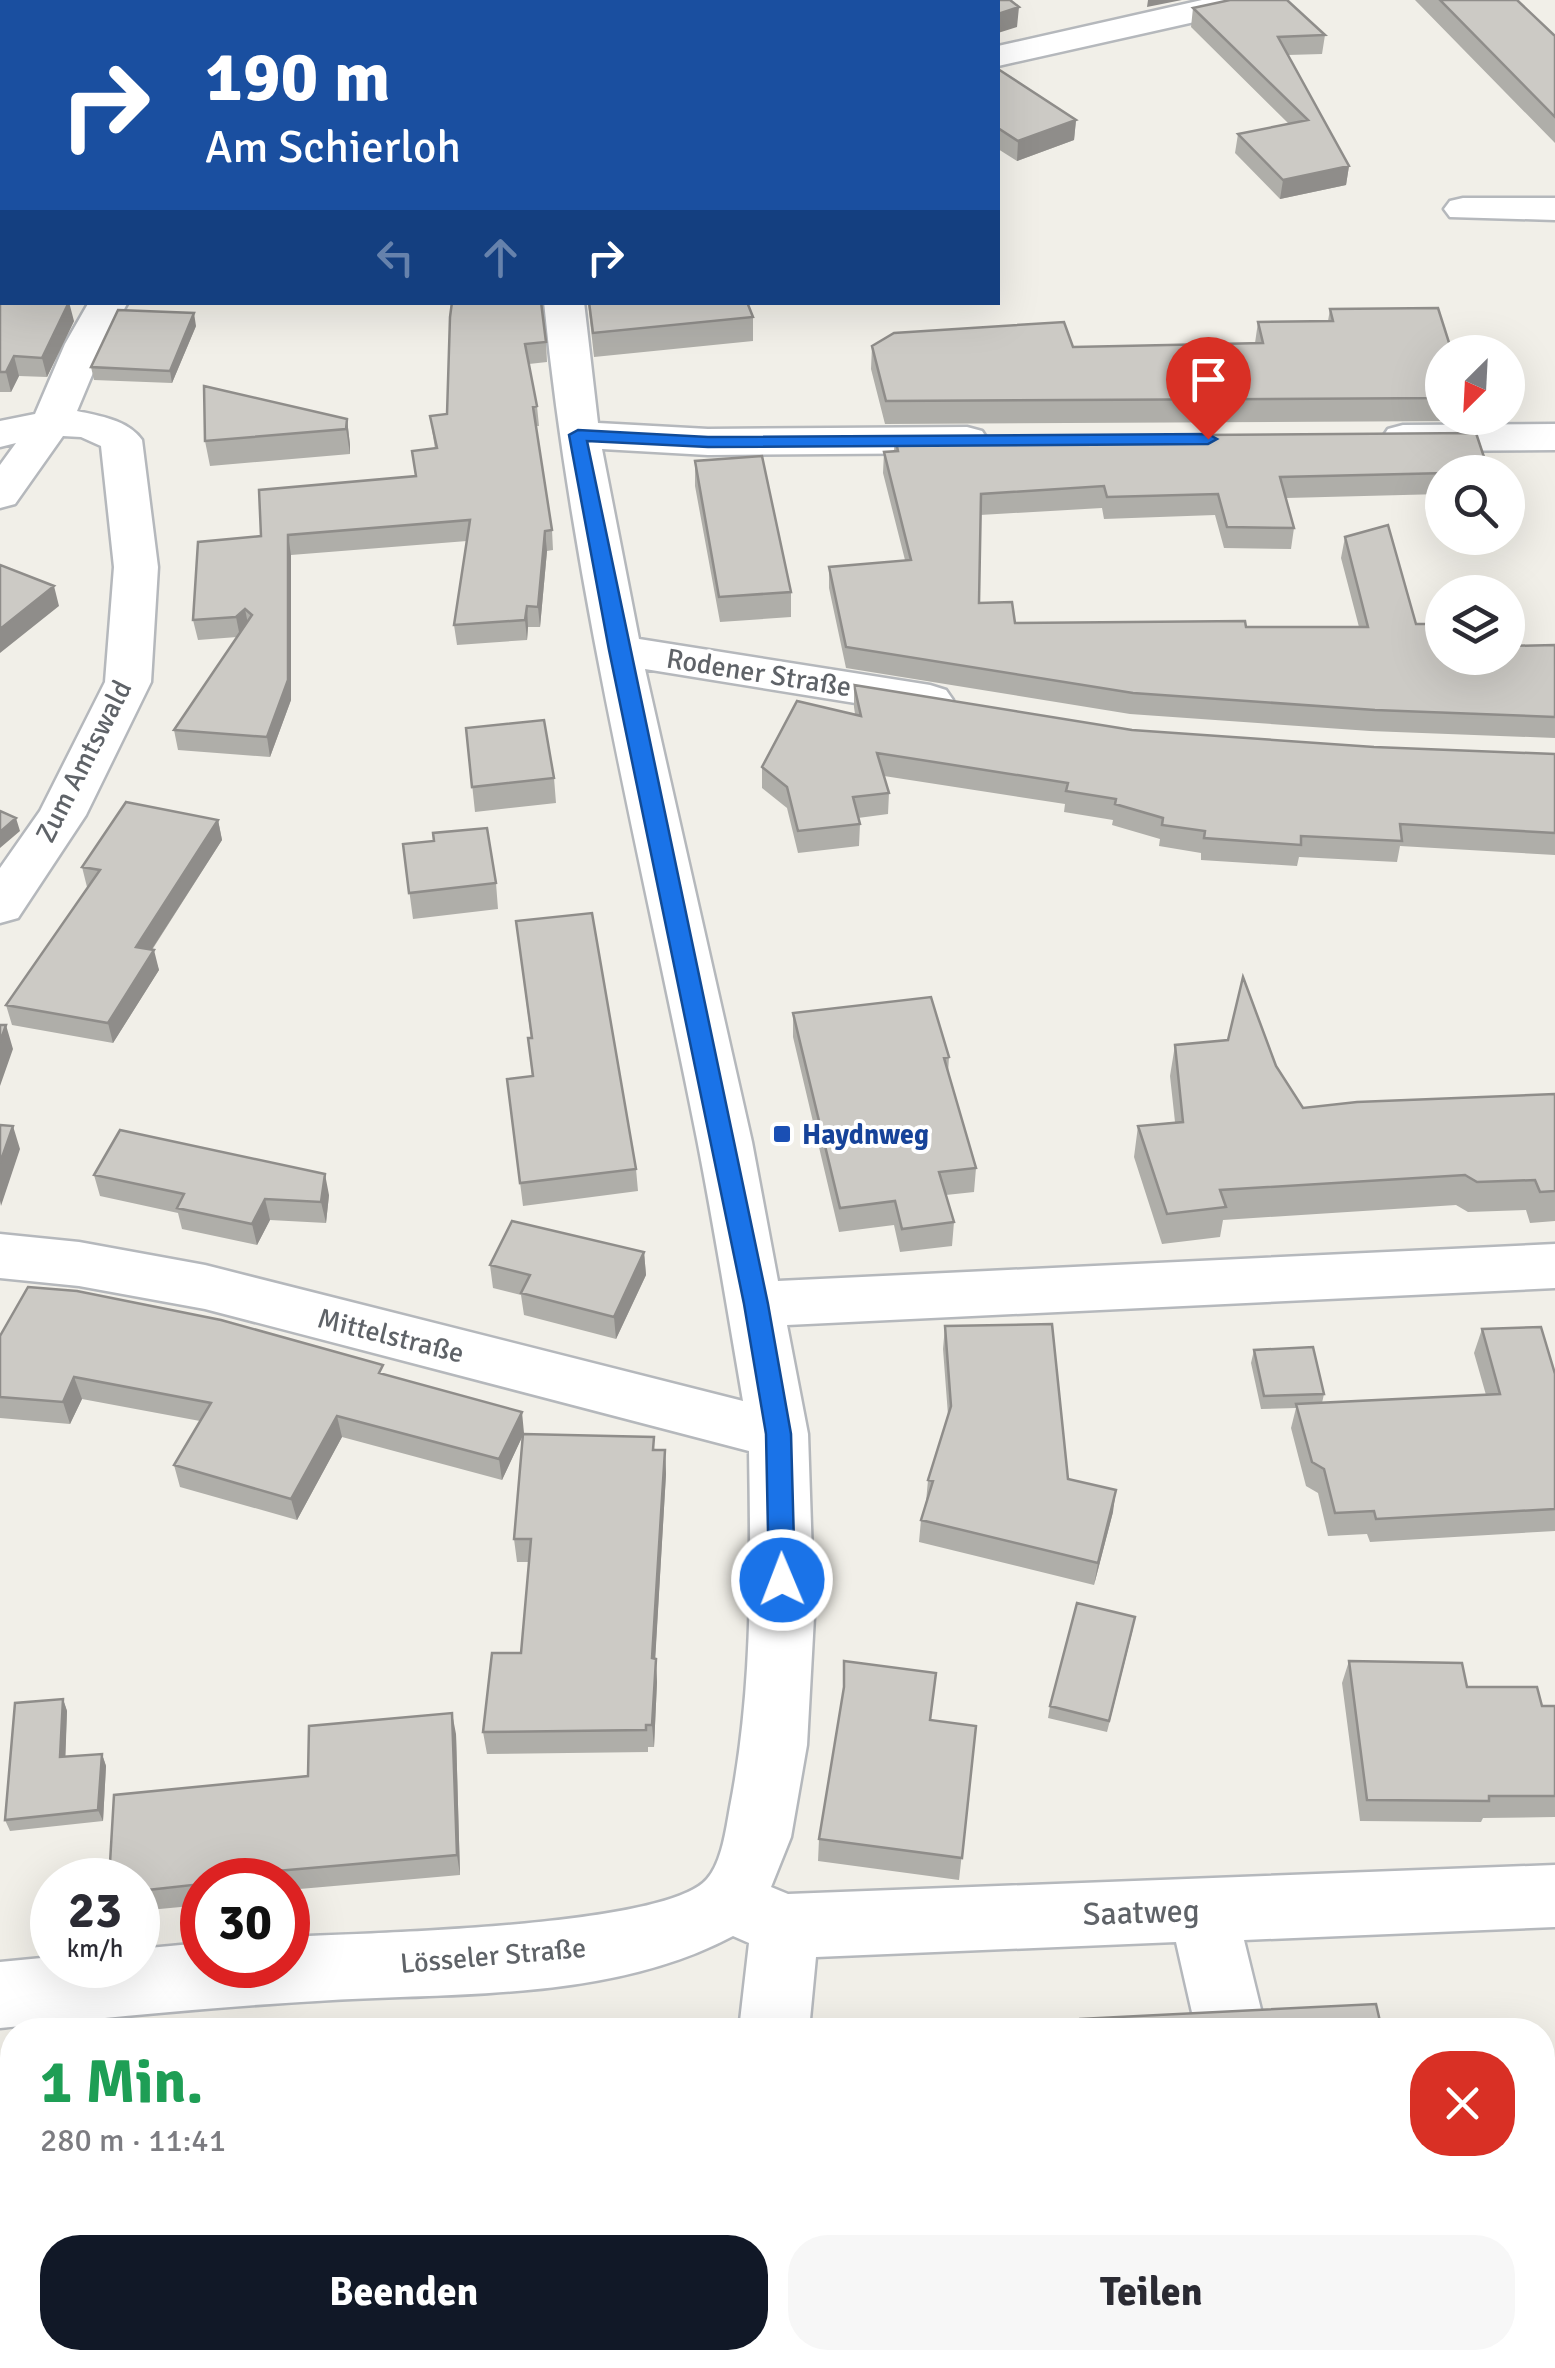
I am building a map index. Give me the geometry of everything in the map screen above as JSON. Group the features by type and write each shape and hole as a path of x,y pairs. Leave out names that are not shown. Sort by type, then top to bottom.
{"street":[{"path":"1000,56 1248,0"},
{"path":"1464,209 1555,209"},
{"path":"0,495 52,422 107,305"},
{"path":"564,305 578,435 618,650 756,1304 778,1434 783,1616 775,1745 758,1837 758,1914 772,2018"},
{"path":"0,434 52,422"},
{"name":"Zum Amtswald","path":"0,906 62,815 128,682 136,568 122,440 100,426 52,422"},
{"path":"578,435 708,442 1004,440"},
{"path":"1358,438 1555,437"},
{"name":"Rodener Straße","path":"618,650 974,708"},
{"name":"Mittelstraße","path":"0,1256 78,1264 206,1287 778,1434"},
{"path":"756,1304 1555,1266"},
{"name":"Saatweg","path":"758,1914 1203,1910 1555,1896"},
{"path":"1203,1910 1228,2018"},
{"name":"Lösseler Straße","path":"0,1996 219,1974 574,1953 685,1926 758,1914"}],"building":[{"path":"1000,0 1010,0 1019,7 1000,13"},
{"path":"1230,0 1287,0 1325,35 1278,37 1349,166 1283,180 1238,134 1308,120 1193,8"},
{"path":"1440,0 1517,0 1555,36 1555,117"},
{"path":"1000,70 1076,120 1018,141 1000,129"},
{"path":"0,305 68,305 42,358 14,356 6,372 0,372"},
{"path":"452,305 541,305 546,342 525,344 552,530 545,531 538,607 527,606 525,620 454,625 470,520 288,535 288,680 267,737 174,730 252,615 245,609 236,617 193,620 198,542 261,536 259,490 416,476 412,451 437,448 430,416 447,414"},
{"path":"589,305 748,305 753,317 593,333"},
{"path":"1438,308 1447,335 1425,335 1425,398 886,401 872,346 894,333 1064,322 1073,347 1263,343 1258,322 1333,321 1330,309"},
{"path":"118,310 194,313 170,371 91,367"},
{"path":"204,386 347,419 346,429 205,441"},
{"path":"1477,435 1483,455 1425,455 1425,474 1280,477 1294,528 1227,527 1218,494 1107,497 1104,486 981,494 979,603 1012,602 1015,623 1245,621 1246,627 1368,627 1345,537 1388,525 1416,624 1425,624 1425,675 1525,675 1525,646 1555,645 1555,717 1375,710 1133,693 846,647 829,567 911,560 884,452 898,451 895,437"},
{"path":"762,456 791,592 719,597 695,461"},
{"path":"0,565 54,586 0,629"},
{"path":"854,685 1132,730 1374,747 1555,754 1555,833 1400,824 1402,841 1301,836 1301,845 1204,838 1205,831 1162,825 1163,818 1115,804 1116,799 1066,791 1068,783 877,753 889,793 853,797 860,824 798,831 787,787 762,767 797,701 861,716"},
{"path":"544,720 554,778 472,787 466,728"},
{"path":"126,802 218,820 136,947 154,950 108,1023 6,1005 100,870 82,867"},
{"path":"0,811 16,818 0,832"},
{"path":"487,828 496,883 409,893 403,844 434,841 433,833"},
{"path":"592,913 636,1169 520,1183 507,1079 533,1076 528,1038 532,1038 516,921"},
{"path":"1243,977 1276,1066 1303,1108 1555,1094 1555,1191 1540,1192 1535,1180 1477,1182 1465,1175 1220,1190 1226,1207 1167,1214 1138,1126 1183,1122 1175,1045 1228,1040"},
{"path":"931,997 976,1168 939,1172 954,1222 902,1229 895,1201 840,1208 793,1013"},
{"path":"0,1125 13,1126 0,1163"},
{"path":"120,1130 325,1174 321,1202 265,1199 252,1224 177,1208 184,1194 94,1175"},
{"path":"512,1221 644,1252 614,1317 521,1293 530,1275 490,1265"},
{"path":"28,1287 77,1291 221,1320 383,1365 379,1373 522,1412 499,1459 337,1416 291,1499 174,1465 211,1403 74,1377 63,1402 0,1397 0,1336"},
{"path":"1052,1324 1068,1479 1116,1490 1098,1563 921,1520 933,1481 928,1480 951,1406 945,1326"},
{"path":"1541,1327 1555,1374 1555,1509 1376,1519 1374,1511 1335,1513 1324,1469 1312,1462 1296,1404 1500,1394 1482,1329"},
{"path":"1313,1347 1324,1394 1264,1396 1254,1350"},
{"path":"523,1434 654,1437 653,1450 665,1450 652,1658 656,1659 652,1725 646,1725 646,1730 483,1732 492,1653 521,1653 531,1539 514,1539"},
{"path":"1077,1603 1135,1617 1109,1721 1050,1706"},
{"path":"844,1661 936,1673 930,1720 976,1726 962,1858 819,1839 844,1687"},
{"path":"1349,1661 1462,1663 1467,1687 1537,1687 1542,1706 1555,1706 1555,1796 1489,1796 1489,1801 1367,1800"},
{"path":"63,1699 60,1757 102,1754 98,1810 5,1820 15,1703"},
{"path":"452,1713 457,1855 310,1868 310,1858 180,1858 180,1886 160,1889 160,1858 110,1858 114,1795 308,1776 309,1726"},
{"path":"1376,2004 1379,2018 1099,2018"}],"place":[{"name":"Haydnweg","path":"782,1134"}],"route":[{"path":"782,1580 778,1434 756,1304 725,1142 618,650 578,435 708,442 1208,439"}]}
